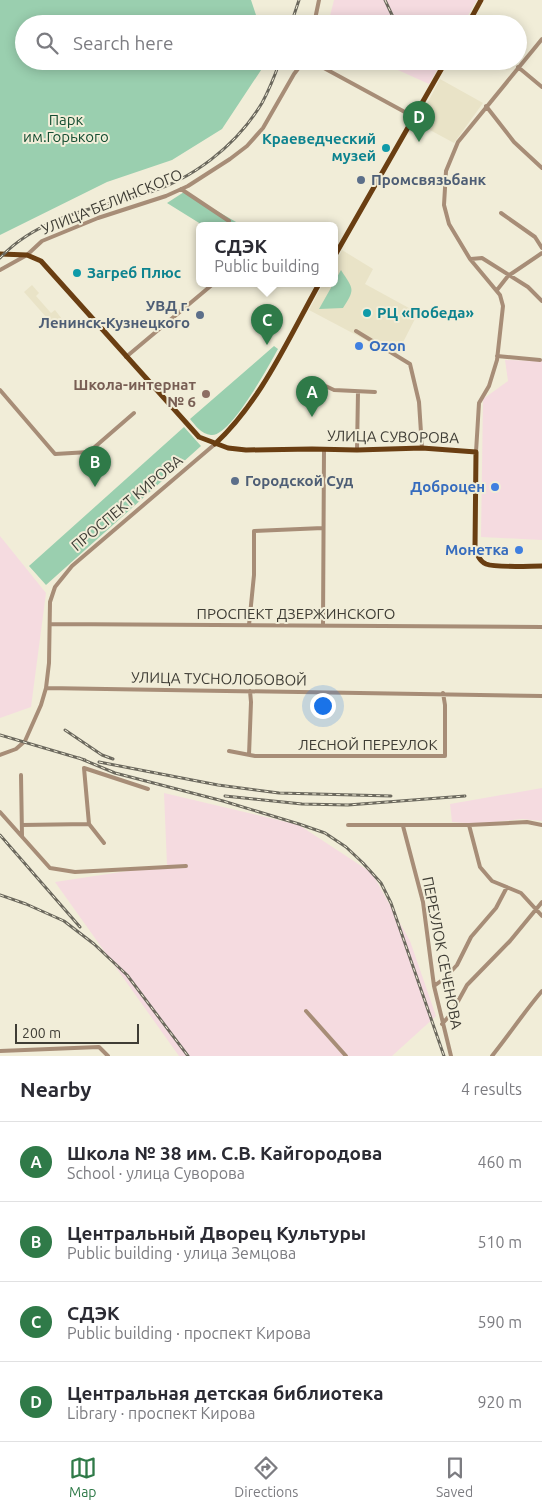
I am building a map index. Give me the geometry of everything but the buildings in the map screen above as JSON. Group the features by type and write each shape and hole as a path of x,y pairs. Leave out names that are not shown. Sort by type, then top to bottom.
{"main road":[{"path":"473,15 481,0"},
{"path":"338,250 441,70"},
{"path":"0,254 27,255 41,261 126,357"},
{"name":"ПРОСПЕКТ КИРОВА","path":"215,444 233,427 251,404 318,287"},
{"name":"УЛИЦА СУВОРОВА","path":"126,357 199,437 228,448 246,450 422,448 476,452 475,548 478,558 486,564 542,566"}],"street":[{"path":"316,15 319,0"},
{"path":"527,56 542,39"},
{"name":"УЛИЦА БЕЛИНСКОГО","path":"0,270 27,255 42,241 98,218 166,196 230,159 247,146 263,128 297,70"},
{"path":"328,70 414,117"},
{"path":"476,452 479,403 493,375 497,356 502,306 497,290 470,259 449,224 444,205 444,187 446,171 458,142 516,70"},
{"path":"522,70 542,87"},
{"path":"486,106 514,142 542,168"},
{"path":"181,189 229,220"},
{"path":"501,213 535,237 542,248"},
{"path":"497,290 508,276 542,253"},
{"path":"470,259 482,258 528,287 542,301"},
{"path":"126,357 209,287"},
{"path":"356,331 410,364 419,402 422,448"},
{"path":"497,356 540,360"},
{"path":"317,382 334,390 375,392"},
{"path":"0,390 55,454 89,452 134,413"},
{"path":"357,450 358,392"},
{"name":"ПРОСПЕКТ КИРОВА","path":"0,755 16,749 25,741 41,705 46,688 49,663 50,602 55,587 72,566 215,444"},
{"path":"323,626 324,449"},
{"path":"249,625 254,575 254,531 323,528"},
{"name":"ПРОСПЕКТ ДЗЕРЖИНСКОГО","path":"50,624 542,627"},
{"name":"УЛИЦА ТУСНОЛОБОВОЙ","path":"46,688 542,696"},
{"path":"249,755 250,691"},
{"name":"ЛЕСНОЙ ПЕРЕУЛОК","path":"229,751 255,756 445,756 445,705 443,694"},
{"path":"104,843 89,824 84,768 148,789"},
{"path":"21,775 22,836"},
{"path":"0,812 50,868 75,872 186,866"},
{"path":"348,825 469,825 527,822 542,825"},
{"path":"22,825 89,824"},
{"path":"469,825 480,866 492,881 521,893 542,916"},
{"name":"ПЕРЕУЛОК СЕЧЕНОВА","path":"403,826 423,902 434,986 451,1056"},
{"path":"434,986 445,978 457,965 471,937 496,908 507,887"},
{"path":"442,1024 452,1014 467,985 510,942 542,902"},
{"path":"492,1056 542,991"},
{"path":"306,1011 346,1056"},
{"path":"0,1051 99,1048 106,1054"},
{"path":"40,1049 41,1056"}],"shaded area":[{"path":"334,0 477,0 468,15 330,15"},
{"path":"398,70 437,70 429,84"},
{"path":"440,79 483,103 454,143 417,123"},
{"path":"342,250 373,269 365,284 418,313 396,356 309,310 321,287 338,287 338,258"},
{"path":"32,285 39,293 36,296 51,313 55,310 62,319 54,326 24,292"},
{"path":"505,360 542,361 542,540 481,537 483,399 508,381"},
{"path":"0,536 46,593 31,707 0,718"},
{"path":"542,788 542,821 522,819 478,824 452,822 450,804"},
{"path":"164,793 299,825 372,873 410,941 436,1016 392,1056 179,1056 55,882 167,865"}],"green space":[{"name":"Парк им.Горького","path":"0,0 251,0 256,15 15,15 15,70 261,70 222,129 172,160 107,182 0,235"},
{"path":"184,192 236,222 198,222 167,203"},
{"path":"341,270 350,285 350,296 343,308 319,309 331,287 338,287 338,275"},
{"path":"274,346 278,349 266,370 248,399 228,425 219,433 211,435 199,429 190,419"},
{"path":"184,427 201,446 46,585 29,566"}],"railway":[{"path":"294,15 299,0"},
{"path":"385,0 392,15"},
{"path":"0,258 15,244 49,224 67,216 162,188 196,170 226,147 251,119 265,98 277,70"},
{"path":"65,730 102,755 113,759"},
{"path":"0,735 85,760"},
{"path":"79,758 115,773 223,801 299,824 325,833 346,847 381,883 391,903 444,1056"},
{"path":"99,762 218,785 279,793 391,796"},
{"path":"225,796 302,804 348,805 465,796"},
{"path":"0,835 80,927"},
{"path":"0,895 64,921 94,944 127,975 188,1056"}],"place":[{"name":"Центральная детская библиотека","path":"419,142"},
{"name":"Краеведческий музей","path":"386,148"},
{"name":"Промсвязьбанк","path":"361,180"},
{"name":"Загреб Плюс","path":"77,273"},
{"name":"РЦ «Победа»","path":"367,313"},
{"name":"УВД г. Ленинск-Кузнецкого","path":"200,315"},
{"name":"СДЭК","path":"267,345"},
{"name":"Ozon","path":"359,346"},
{"name":"Школа-интернат № 6","path":"206,394"},
{"name":"Школа № 38 им. С.В. Кайгородова","path":"312,417"},
{"name":"Городской Суд","path":"235,481"},
{"name":"Центральный Дворец Культуры","path":"95,487"},
{"name":"Доброцен","path":"495,487"},
{"name":"Монетка","path":"519,550"}]}
